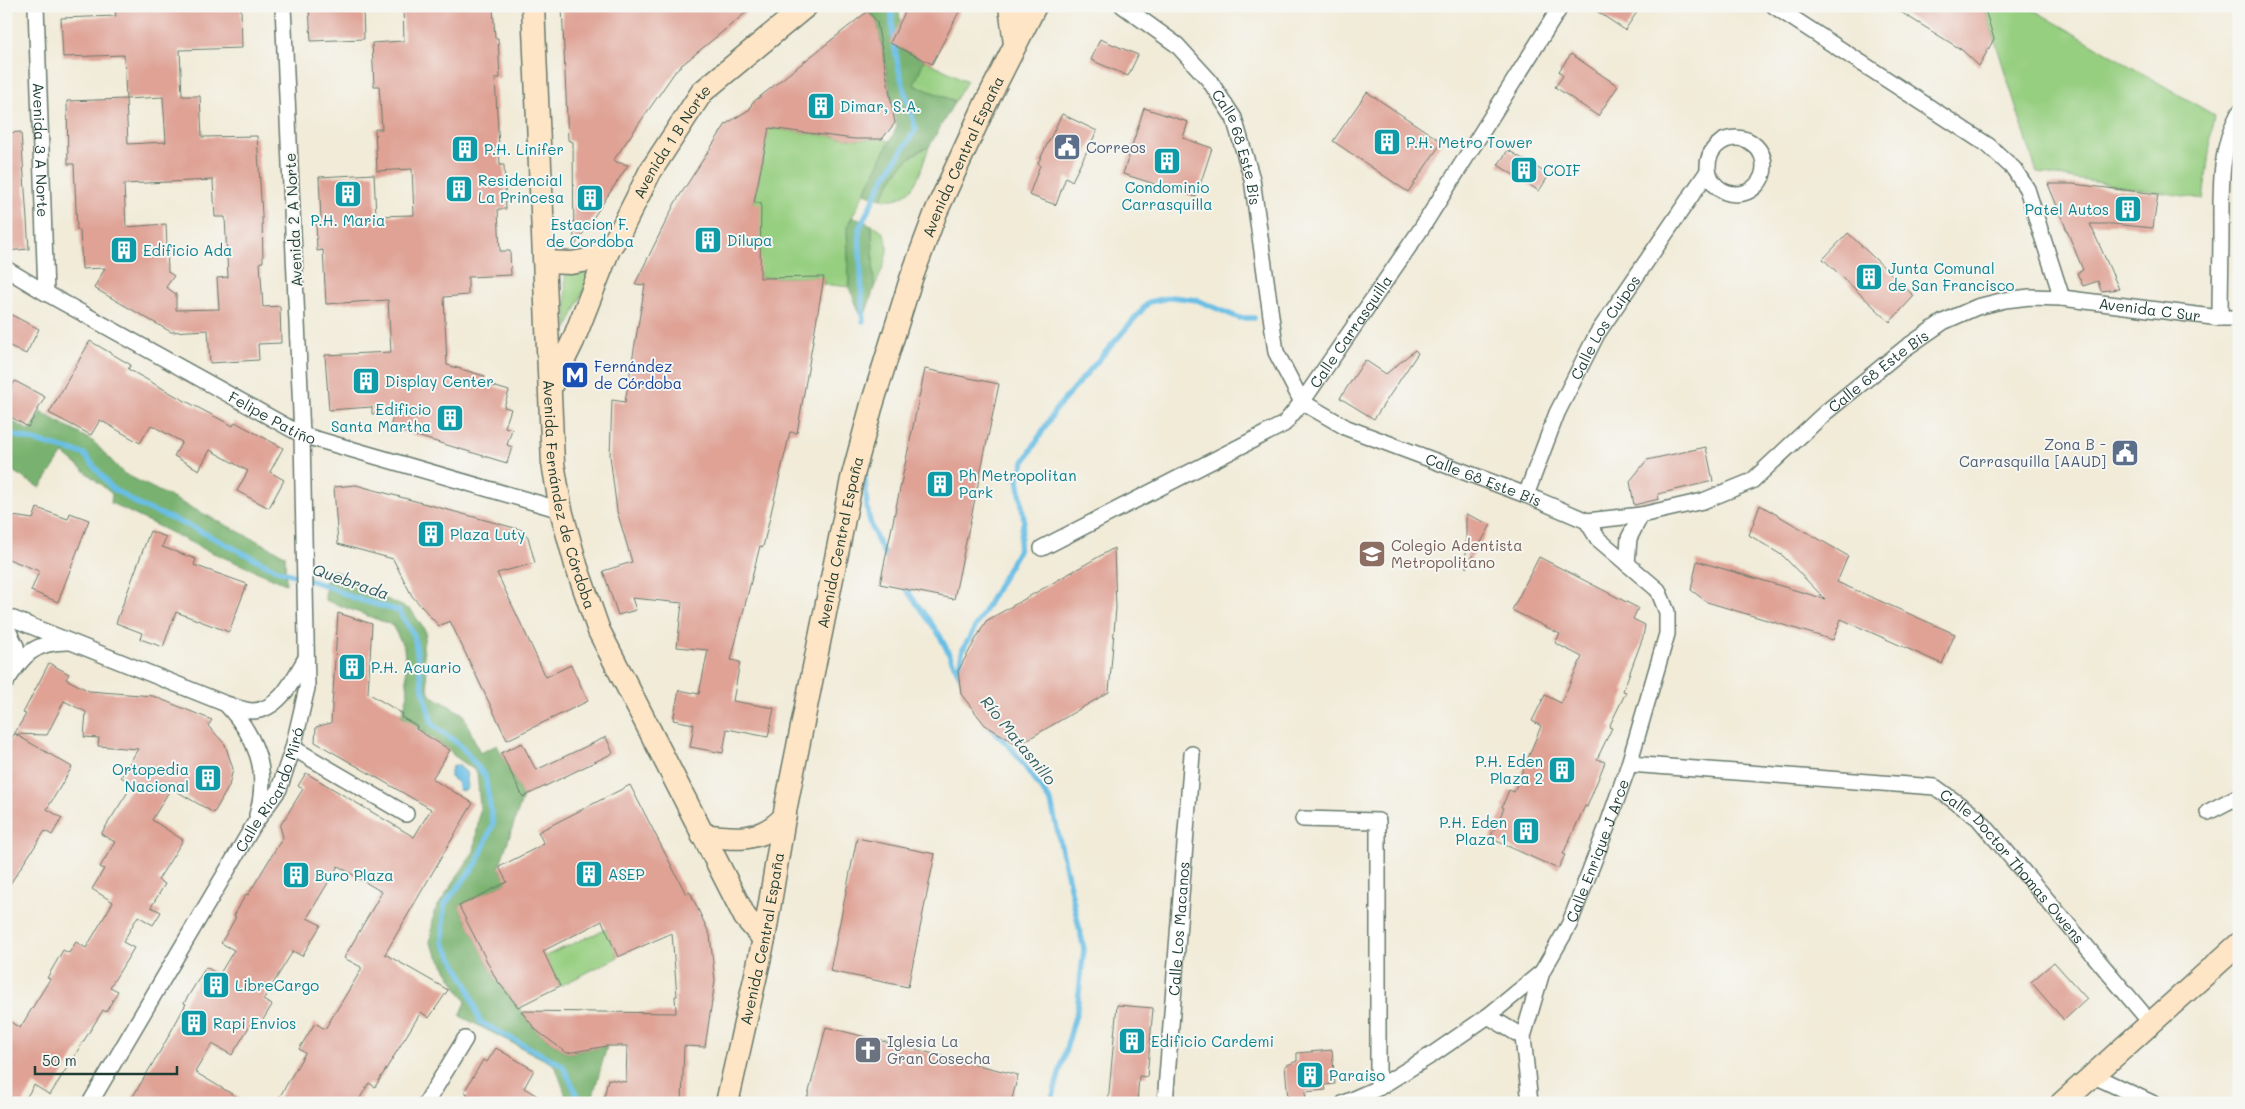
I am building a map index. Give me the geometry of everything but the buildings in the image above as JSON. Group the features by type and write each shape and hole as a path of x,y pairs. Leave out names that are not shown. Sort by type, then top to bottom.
{"main road":[{"name":"Avenida Fernández de Córdoba","path":"534,6 553,463 561,510 576,565 599,631 745,917 764,939"},
{"name":"Avenida 1 B Norte","path":"550,389 573,341 609,249 620,232 650,172 702,92 806,6"},
{"path":"1010,6 1015,44"},
{"name":"Avenida Central España","path":"727,1103 764,939 785,816 852,479 873,400 911,279 936,212 1015,44 1035,6"},
{"path":"545,262 571,263 589,260 609,249"},
{"path":"702,835 742,838 760,835 775,828 785,816"},
{"path":"2062,1103 2239,944"}],"street":[{"name":"Avenida 3 A Norte","path":"36,6 46,294"},
{"name":"Avenida 2 A Norte","path":"283,6 302,434"},
{"name":"Calle 68 Este Bis","path":"1122,6 1177,46 1209,80 1234,118 1252,179 1276,352 1302,402 1348,428 1587,520 1640,515 1704,501 1752,481 1826,412 1904,349 1943,322 1977,307 2005,300 2030,297 2062,298"},
{"name":"Calle Carrasquilla","path":"1042,548 1284,424 1302,402 1421,229 1561,6"},
{"path":"1775,7 1989,146 2014,170 2027,189 2062,298"},
{"path":"2220,318 2221,189 2224,154 2232,126 2239,113"},
{"name":"Calle Los Cuipos","path":"1526,495 1557,413 1597,334 1708,171"},
{"name":"Felipe Patiño","path":"6,269 46,294 302,434 561,510"},
{"name":"Avenida C Sur","path":"2062,298 2220,318 2239,318"},
{"name":"Calle Ricardo Miró","path":"90,1103 255,823 279,789 293,748 307,688 302,434"},
{"path":"1627,564 1629,538 1640,515"},
{"name":"Calle Enrique J Arce","path":"1344,1103 1378,1088 1433,1054 1488,1016 1542,972 1569,924 1629,764 1667,634 1667,612 1658,590 1598,539 1587,520"},
{"path":"6,616 226,704 252,711 264,709 277,700 287,689 306,658"},
{"path":"6,626 16,646 19,661"},
{"path":"6,682 19,661 30,651 43,645 57,642 72,642"},
{"path":"226,704 253,740 260,761 262,783 260,805 255,823"},
{"path":"293,748 406,814"},
{"name":"Calle Los Macanos","path":"1165,1103 1192,754"},
{"name":"Calle Doctor Thomas Owens","path":"1629,764 1935,787 1978,818 2150,1022"},
{"path":"2208,812 2239,796"},
{"path":"1303,820 1378,821 1378,1088"},
{"path":"1530,1103 1523,1037 1542,972"},
{"path":"1488,1016 1523,1037"},
{"path":"426,1103 465,1039"},
{"path":"2092,1075 2152,1103"}],"green space":[{"path":"870,6 899,6 902,49 924,60 914,85 955,101 929,147 906,161 881,199 864,193 897,127 877,22 868,11 872,8"},
{"path":"1984,6 2027,6 2214,115 2203,199 2037,173"},
{"path":"924,60 967,81 955,101 913,85"},
{"path":"769,128 854,139 882,139 890,141 847,227 849,287 823,284 824,277 760,278 754,203"},
{"path":"929,147 919,176 909,191 893,199 881,199 906,161"},
{"path":"852,217 872,225 874,288 863,321 849,287 847,227"},
{"path":"872,225 885,236 887,244 884,263 874,288"},
{"path":"593,268 567,329 565,276 567,274 578,274"},
{"path":"41,412 94,442 123,473 285,555 286,584 204,549 111,503 112,494 63,453 40,488 6,467 6,418 30,431"},
{"path":"334,570 373,593 411,610 426,632 423,646 429,694 463,714 480,753 497,745 523,797 499,867 507,882 459,906 496,979 536,1030 567,1053 607,1046 591,1103 565,1103 565,1093 555,1065 460,1016 466,1002 430,943 434,912 474,851 480,808 477,772 453,755 450,750 401,717 408,694 404,648 392,625 325,600 326,573"},
{"path":"606,929 618,957 560,986 545,956"}],"water":[{"path":"458,765 466,772 468,787 465,791 459,790 457,782 450,775 452,767"}],"waterway":[{"name":"Río Matasnillo","path":"863,321 859,229 882,182 916,129 896,53 893,37 892,6"},
{"path":"958,671 963,649 1018,551 1024,520 1018,478 1024,462 1056,409 1149,302 1172,297 1197,300 1239,318 1254,318"},
{"name":"Quebrada","path":"6,433 84,454 112,488 141,506 194,528 275,569 330,587 354,598 399,611 414,635 423,689 432,724 461,746 485,776 493,824 477,863 444,905 443,942 467,984 480,1022 562,1065 576,1092 577,1103"},
{"name":"Río Matasnillo","path":"865,474 869,520 889,562"},
{"name":"Río Matasnillo","path":"901,582 939,634 961,678"},
{"name":"Río Matasnillo","path":"989,726 1012,749 1051,802 1084,949 1077,1010 1051,1103"}],"place":[{"name":"Dimar, S.A.","path":"821,106"},
{"name":"P.H. Metro Tower","path":"1387,142"},
{"name":"Correos","path":"1067,147"},
{"name":"P.H. Linifer","path":"465,149"},
{"name":"Condominio Carrasquilla","path":"1167,161"},
{"name":"COIF","path":"1524,170"},
{"name":"Residencial La Princesa","path":"459,189"},
{"name":"P.H. Maria","path":"348,194"},
{"name":"Estacion F. de Cordoba","path":"590,198"},
{"name":"Patel Autos","path":"2128,209"},
{"name":"Dilupa","path":"708,240"},
{"name":"Edificio Ada","path":"124,250"},
{"name":"Junta Comunal de San Francisco","path":"1869,277"},
{"name":"Fernández de Córdoba","path":"575,375"},
{"name":"Display Center","path":"366,381"},
{"name":"Edificio Santa Martha","path":"450,418"},
{"name":"Zona B - Carrasquilla [AAUD]","path":"2125,453"},
{"name":"Ph Metropolitan Park","path":"940,484"},
{"name":"Plaza Luty","path":"431,534"},
{"name":"Colegio Adentista Metropolitano","path":"1372,554"},
{"name":"P.H. Acuario","path":"352,667"},
{"name":"P.H. Eden Plaza 2","path":"1562,770"},
{"name":"Ortopedia Nacional","path":"208,778"},
{"name":"P.H. Eden Plaza 1","path":"1526,831"},
{"name":"ASEP","path":"589,874"},
{"name":"Buro Plaza","path":"296,875"},
{"name":"LibreCargo","path":"216,985"},
{"name":"Rapi Envios","path":"194,1023"},
{"name":"Edificio Cardemi","path":"1132,1041"},
{"name":"Iglesia La Gran Cosecha","path":"868,1050"},
{"name":"Paraiso","path":"1310,1075"}]}
